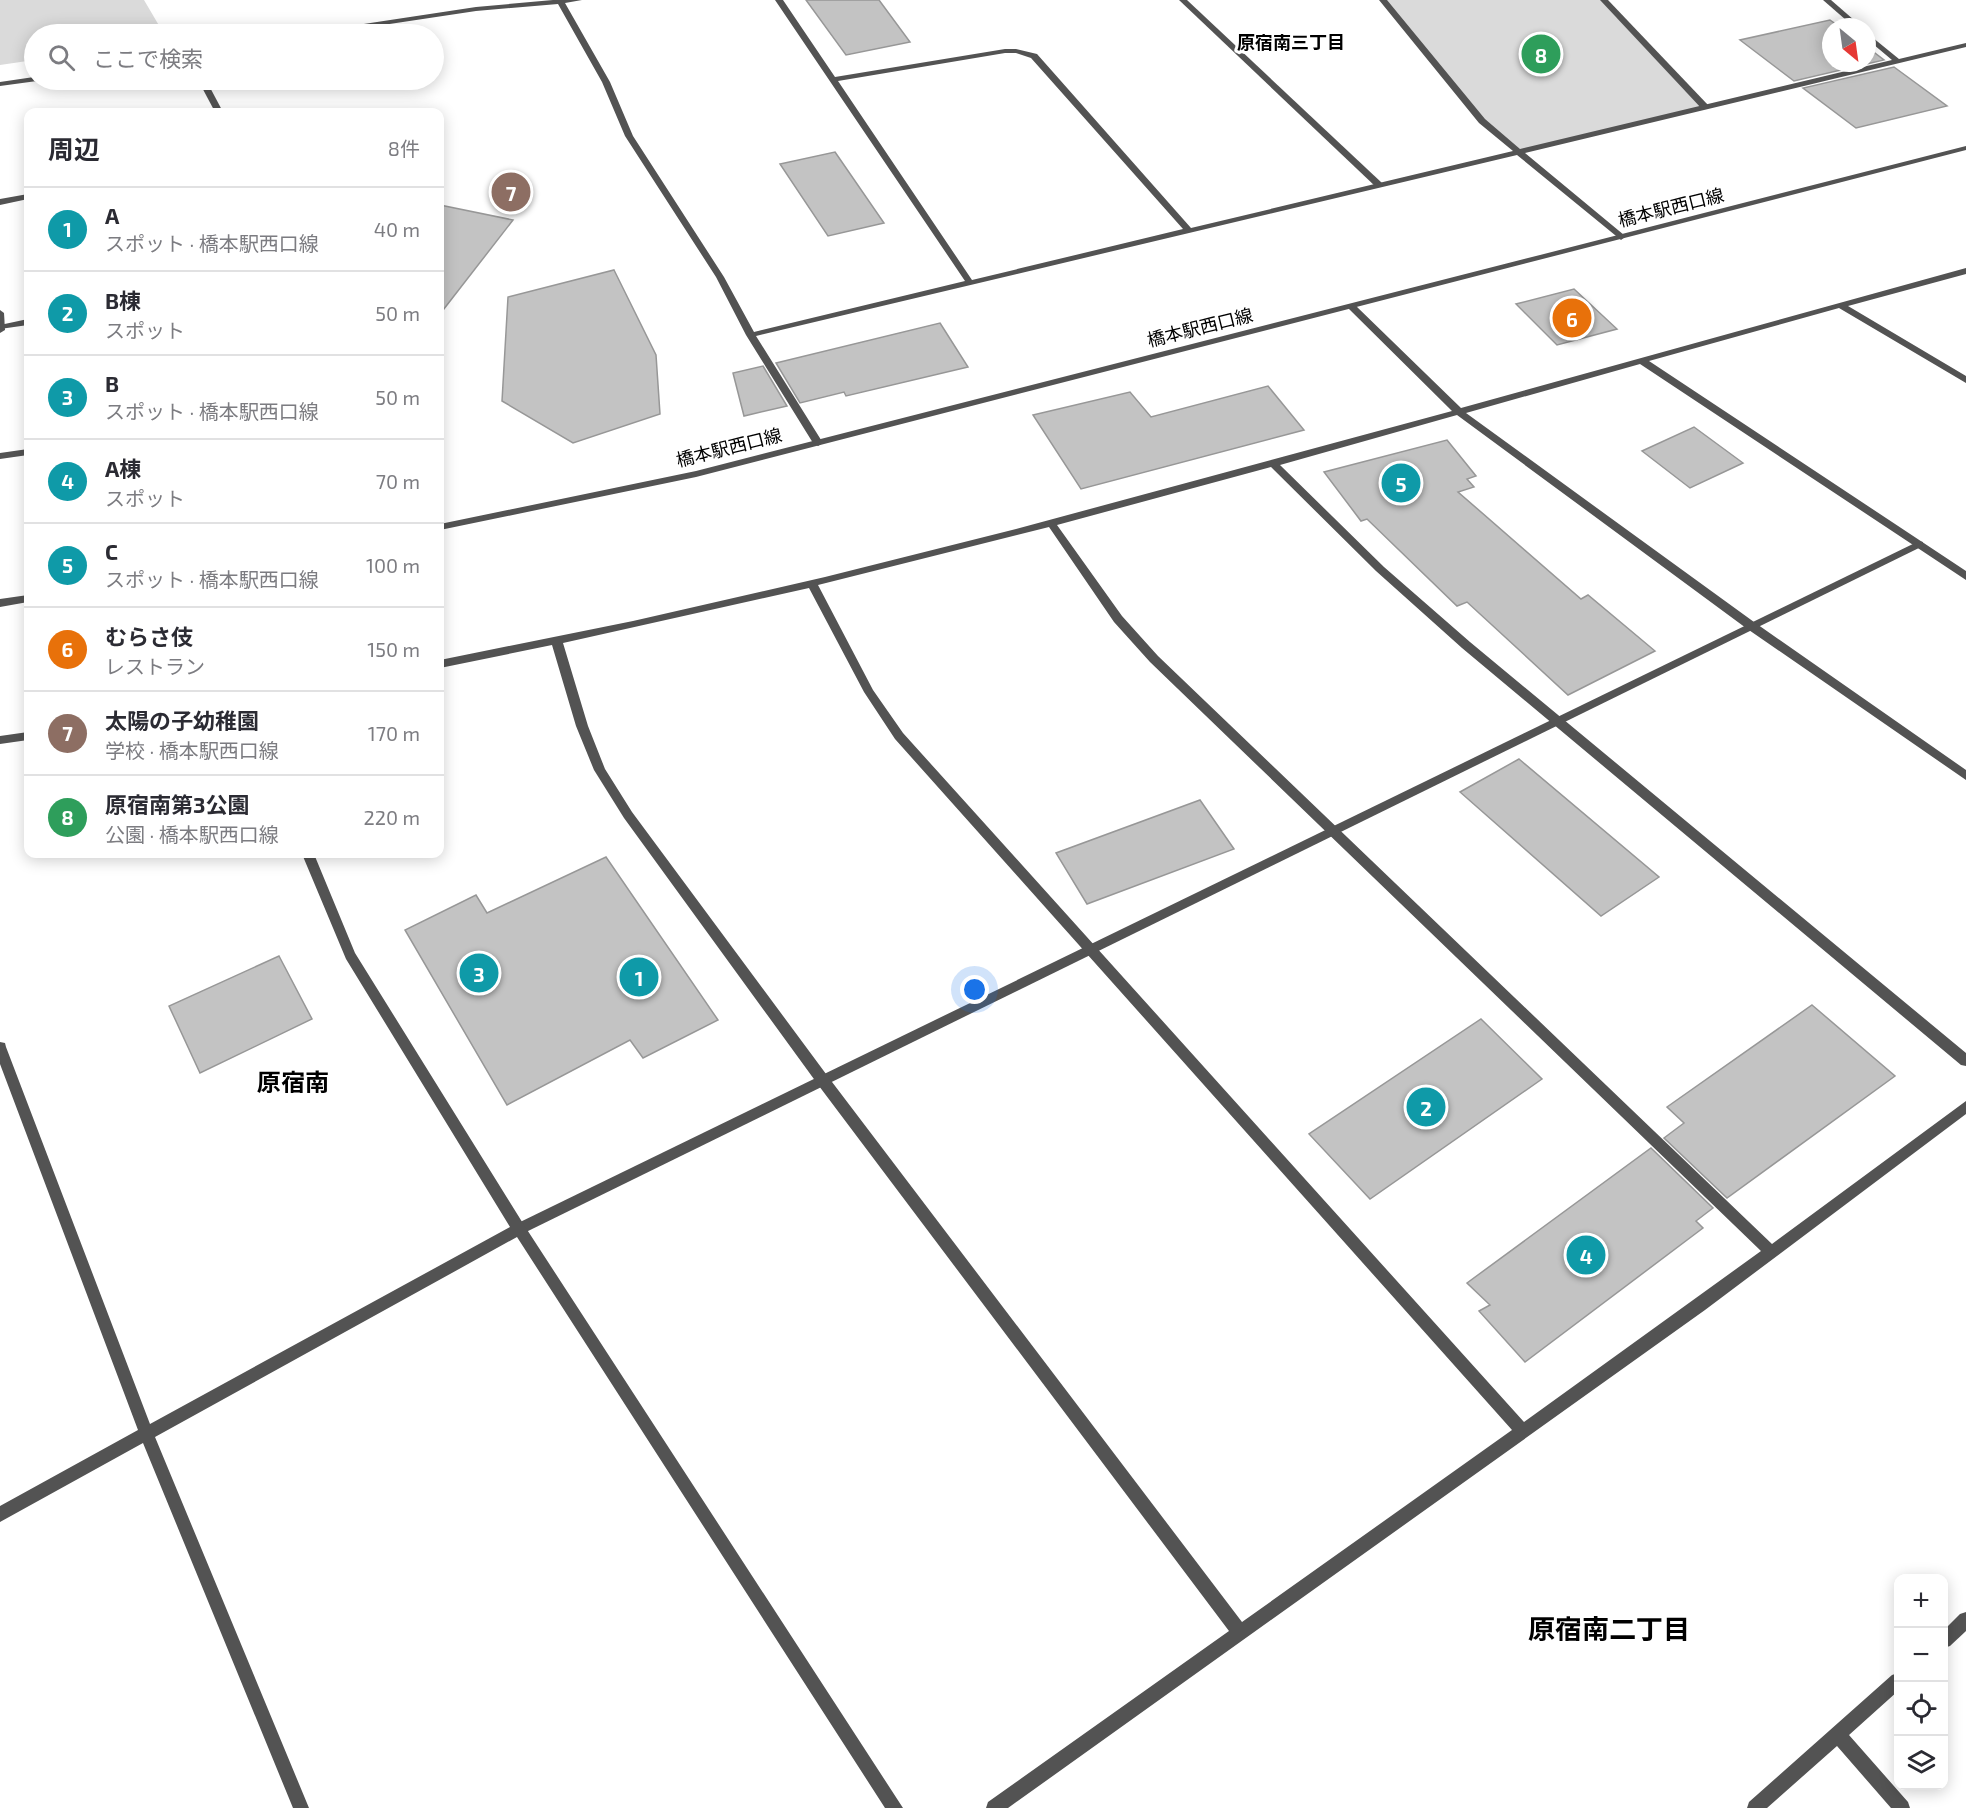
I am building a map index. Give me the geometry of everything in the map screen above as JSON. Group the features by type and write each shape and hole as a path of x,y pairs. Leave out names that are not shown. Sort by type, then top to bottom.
{"street":[{"path":"377,24 476,9 578,0"},
{"path":"779,0 970,283"},
{"path":"1183,0 1379,185"},
{"path":"1383,0 1482,121 1622,237"},
{"path":"1604,0 1705,107"},
{"path":"1827,0 1848,18"},
{"path":"561,2 606,82 629,136 720,277 750,335 818,443"},
{"path":"1876,43 1897,61"},
{"path":"750,335 1966,45"},
{"path":"832,80 1005,51 1027,53 1034,56 1190,231"},
{"path":"0,84 24,80"},
{"path":"207,90 217,108"},
{"name":"橋本駅西口線","path":"444,526 696,474 1966,148"},
{"path":"0,202 24,198"},
{"path":"444,663 557,642 813,585 1459,412 1966,271"},
{"path":"1840,305 1966,380"},
{"path":"1352,307 1459,412 1750,625 1966,776"},
{"path":"0,313 0,329 24,323"},
{"path":"1640,360 1966,576"},
{"path":"0,456 24,453"},
{"path":"1270,462 1380,569 1557,722 1966,1060"},
{"path":"1051,523 1118,619 1154,659 1771,1252"},
{"path":"0,1514 519,1229 824,1082 1750,625 1919,544"},
{"path":"813,585 852,663 899,736 1522,1431"},
{"path":"0,603 24,599"},
{"path":"557,642 582,726 600,770 628,815 824,1082 1239,1631"},
{"path":"0,740 24,737"},
{"path":"310,858 350,955 519,1229 895,1808"},
{"path":"0,1047 147,1435 302,1808"},
{"path":"994,1808 1771,1252 1966,1107"},
{"path":"1948,1636 1966,1620"},
{"path":"1755,1808 1898,1682"},
{"path":"1838,1735 1902,1808"}],"shaded area":[{"path":"0,0 144,0 158,24 24,24 24,61 0,65"},
{"path":"1383,0 1604,0 1705,107 1519,152 1482,121"}],"building":[{"path":"806,0 879,0 910,42 846,55"},
{"path":"1822,22 1822,72 1833,72 1794,81 1740,40"},
{"path":"1876,54 1884,60 1876,62"},
{"path":"1894,67 1947,106 1856,128 1803,88"},
{"path":"835,152 884,223 828,236 780,164"},
{"path":"444,206 513,220 444,309"},
{"path":"614,270 656,355 660,414 573,443 502,401 508,297"},
{"path":"1574,289 1617,329 1557,345 1516,304"},
{"path":"940,323 968,367 846,396 844,392 800,403 776,363"},
{"path":"763,366 787,406 744,416 733,373"},
{"path":"1268,386 1304,430 1081,489 1033,415 1130,392 1151,417"},
{"path":"1694,427 1743,463 1690,488 1642,451"},
{"path":"1447,440 1476,476 1467,479 1474,487 1458,492 1581,599 1588,595 1655,651 1568,695 1467,602 1457,606 1367,519 1361,521 1324,472"},
{"path":"1519,759 1659,877 1601,916 1460,792"},
{"path":"1200,800 1234,849 1087,904 1056,853"},
{"path":"606,857 718,1020 643,1058 630,1040 507,1105 405,930 476,895 487,913"},
{"path":"279,956 312,1019 200,1073 169,1006"},
{"path":"1812,1005 1895,1076 1727,1198 1664,1138 1684,1123 1667,1107"},
{"path":"1481,1019 1542,1079 1370,1199 1309,1134"},
{"path":"1651,1148 1713,1208 1696,1221 1703,1228 1525,1362 1479,1311 1490,1305 1467,1283"}],"place":[{"name":"原宿南第3公園","path":"1541,54"},
{"name":"太陽の子幼稚園","path":"511,192"},
{"name":"むらさ伎","path":"1572,318"},
{"name":"C","path":"1401,483"},
{"name":"B","path":"479,973"},
{"name":"A","path":"639,977"},
{"name":"B棟","path":"1426,1107"},
{"name":"A棟","path":"1586,1255"}],"district":[{"name":"原宿南三丁目","path":"1291,43"},
{"name":"原宿南","path":"293,1083"},
{"name":"原宿南二丁目","path":"1609,1630"}]}
